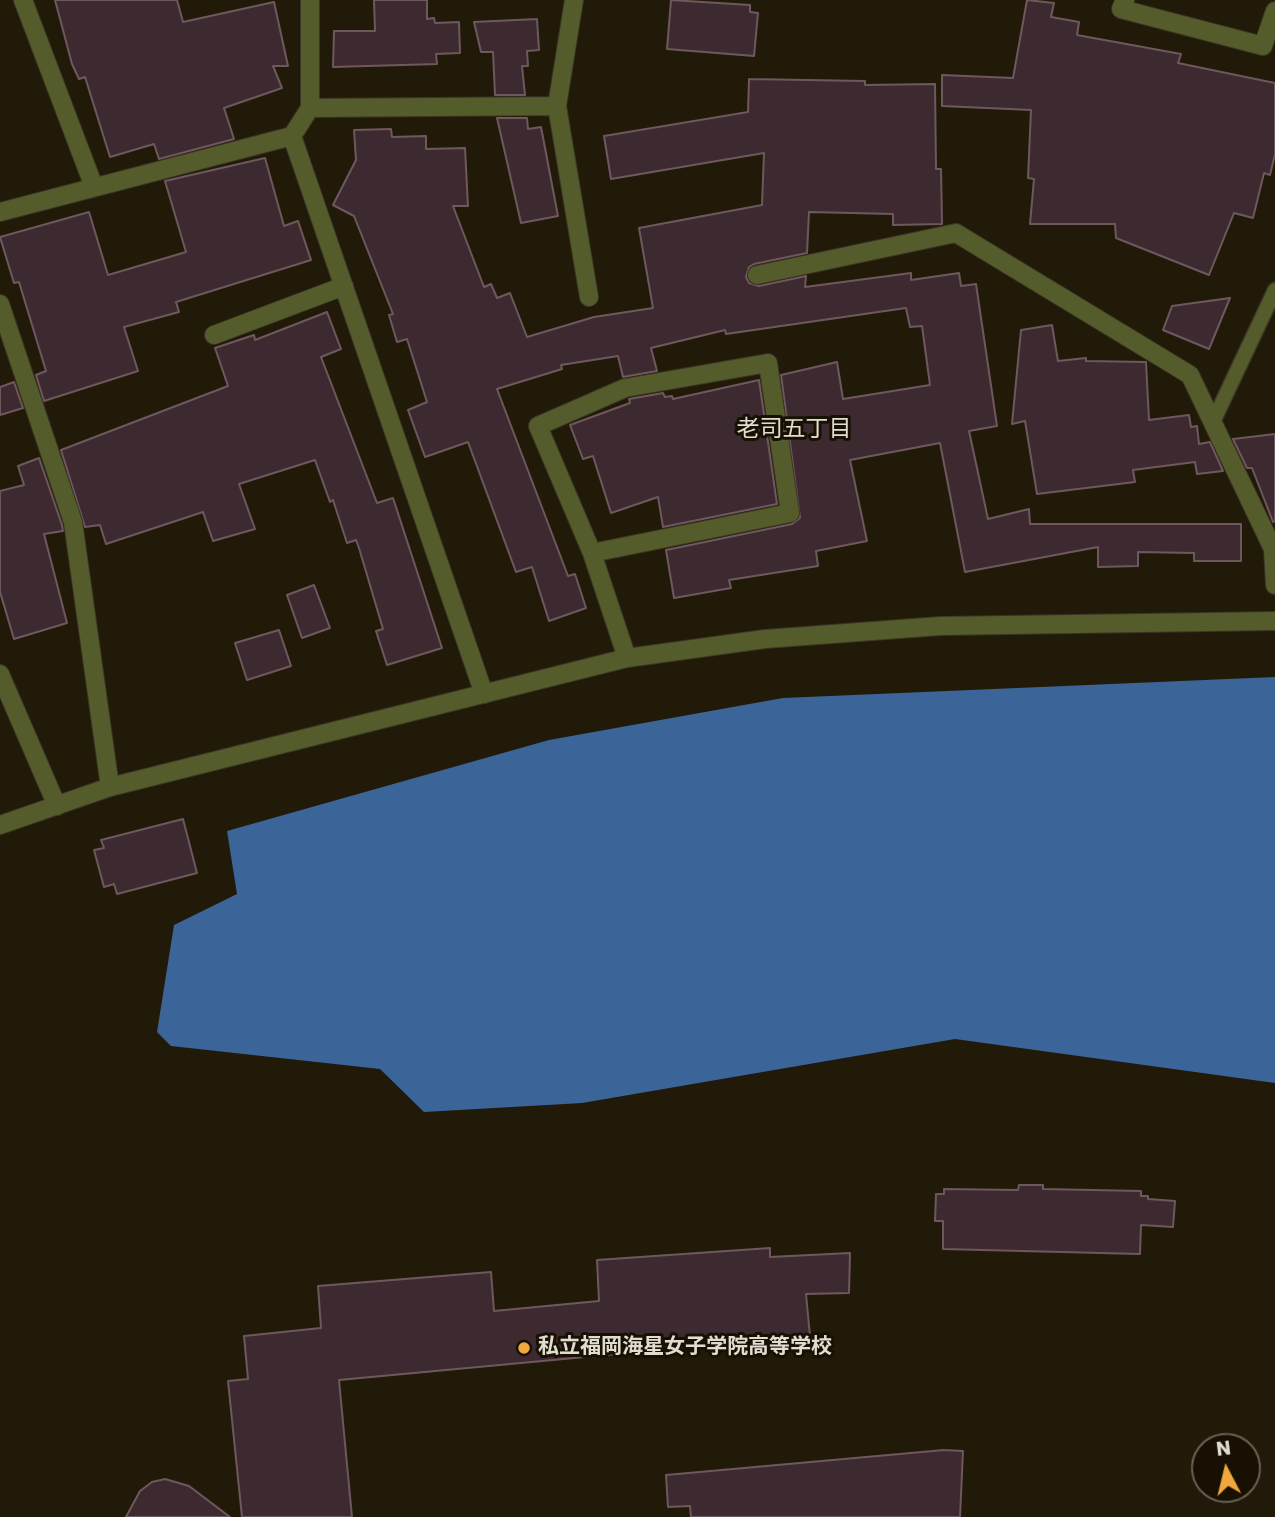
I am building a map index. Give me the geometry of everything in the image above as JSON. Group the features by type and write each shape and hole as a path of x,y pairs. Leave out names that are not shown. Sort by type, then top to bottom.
{"street":[{"path":"23,0 94,187"},
{"path":"0,212 292,136 310,107 310,0"},
{"path":"574,0 557,106 589,297"},
{"path":"1125,0 1121,9 1263,46 1275,11"},
{"path":"310,107 557,106"},
{"path":"292,136 484,694"},
{"path":"757,275 956,233 1190,375 1273,549 1275,585"},
{"path":"214,335 344,286"},
{"path":"0,304 73,522 110,787"},
{"path":"592,553 790,513 768,363 625,388 538,426 592,553 627,658"},
{"path":"0,825 110,787 627,658 765,639 940,626 1275,621"},
{"path":"0,674 57,806"}],"lane":[{"path":"1213,422 1275,290"}],"water":[{"path":"1275,677 1275,1083 955,1039 582,1103 424,1112 380,1069 171,1046 157,1032 174,925 237,894 227,831 549,740 783,698"}],"building":[{"path":"55,0 177,0 183,22 274,2 288,66 273,66 282,88 224,108 234,139 159,159 154,144 110,157 85,77 79,79 72,64"},
{"path":"374,0 427,0 427,19 434,18 435,23 459,22 460,53 436,54 437,64 333,67 334,31 375,31"},
{"path":"671,0 750,5 750,12 758,13 754,56 667,49"},
{"path":"1027,0 1054,3 1051,17 1079,22 1077,35 1181,54 1178,63 1275,83 1275,154 1270,175 1264,173 1253,218 1234,213 1209,275 1116,238 1115,224 1030,224 1034,179 1028,178 1031,110 942,106 942,75 1013,78"},
{"path":"537,19 539,50 527,51 528,66 522,66 525,95 495,95 493,52 481,52 474,22"},
{"path":"749,79 865,81 865,85 935,84 936,169 941,169 942,224 893,225 893,214 809,212 807,253 754,264 749,267 746,277 749,283 759,286 806,276 805,287 911,273 911,280 959,273 961,286 976,284 997,426 969,431 988,519 1029,509 1030,524 1241,524 1241,561 1194,561 1194,553 1138,552 1138,566 1098,567 1098,547 965,572 940,443 850,460 867,541 816,551 818,566 729,580 731,588 674,598 666,550 792,524 800,518 781,375 837,362 843,399 930,385 922,326 910,327 906,308 726,334 725,330 651,348 657,371 623,377 618,356 561,365 562,369 497,389 568,576 575,574 586,608 549,621 532,567 516,572 468,442 425,457 408,410 427,402 407,339 397,342 389,315 393,314 354,216 333,205 356,160 354,130 391,129 392,137 426,136 426,149 465,148 468,206 453,206 484,287 491,284 497,298 510,293 527,337 594,317 653,308 639,228 762,205 764,153 611,179 604,136 748,112"},
{"path":"497,118 527,118 528,129 541,127 558,216 521,223"},
{"path":"265,158 284,226 298,221 311,260 176,302 179,312 124,327 138,371 44,401 36,375 46,371 19,282 14,283 0,237 89,212 108,275 186,252 165,181"},
{"path":"1230,298 1209,349 1163,330 1172,306"},
{"path":"327,312 341,349 321,357 377,503 393,498 442,648 387,665 376,631 383,629 359,548 356,540 347,543 333,500 330,502 315,460 239,484 255,529 213,541 203,512 106,544 100,525 85,527 61,450 228,386 215,348 254,335 255,340"},
{"path":"1052,325 1058,361 1086,358 1086,361 1146,362 1149,420 1189,415 1191,427 1197,426 1199,444 1210,442 1223,471 1197,474 1195,462 1133,470 1135,482 1037,494 1025,421 1012,424 1021,330"},
{"path":"759,380 777,504 663,527 658,497 611,513 593,456 583,459 570,425 630,403 629,399 663,393 665,397 672,396 673,399"},
{"path":"14,382 23,408 0,415 0,387"},
{"path":"1275,434 1273,522 1252,468 1247,468 1233,439"},
{"path":"39,458 62,525 63,531 44,534 67,623 14,639 0,592 0,491 24,485 18,466"},
{"path":"314,585 330,628 302,638 287,595"},
{"path":"279,630 291,666 247,680 235,643"},
{"path":"183,819 197,873 117,894 114,884 104,887 94,850 104,848 101,840"},
{"path":"1019,1185 1043,1185 1043,1189 1141,1191 1141,1196 1148,1196 1148,1199 1175,1201 1173,1227 1141,1225 1140,1254 943,1249 943,1221 935,1221 936,1194 944,1194 944,1189 1018,1190"},
{"path":"770,1248 770,1257 850,1253 849,1293 806,1294 810,1336 339,1380 352,1517 242,1517 228,1381 248,1379 244,1336 321,1328 318,1286 491,1272 494,1311 599,1301 597,1260"},
{"path":"944,1450 963,1451 960,1517 691,1517 690,1506 668,1507 666,1475"},
{"path":"165,1479 189,1486 230,1517 126,1517 140,1491 152,1482"}],"place":[{"name":"私立福岡海星女子学院高等学校","path":"524,1348"}],"district":[{"name":"老司五丁目","path":"794,430"}]}
